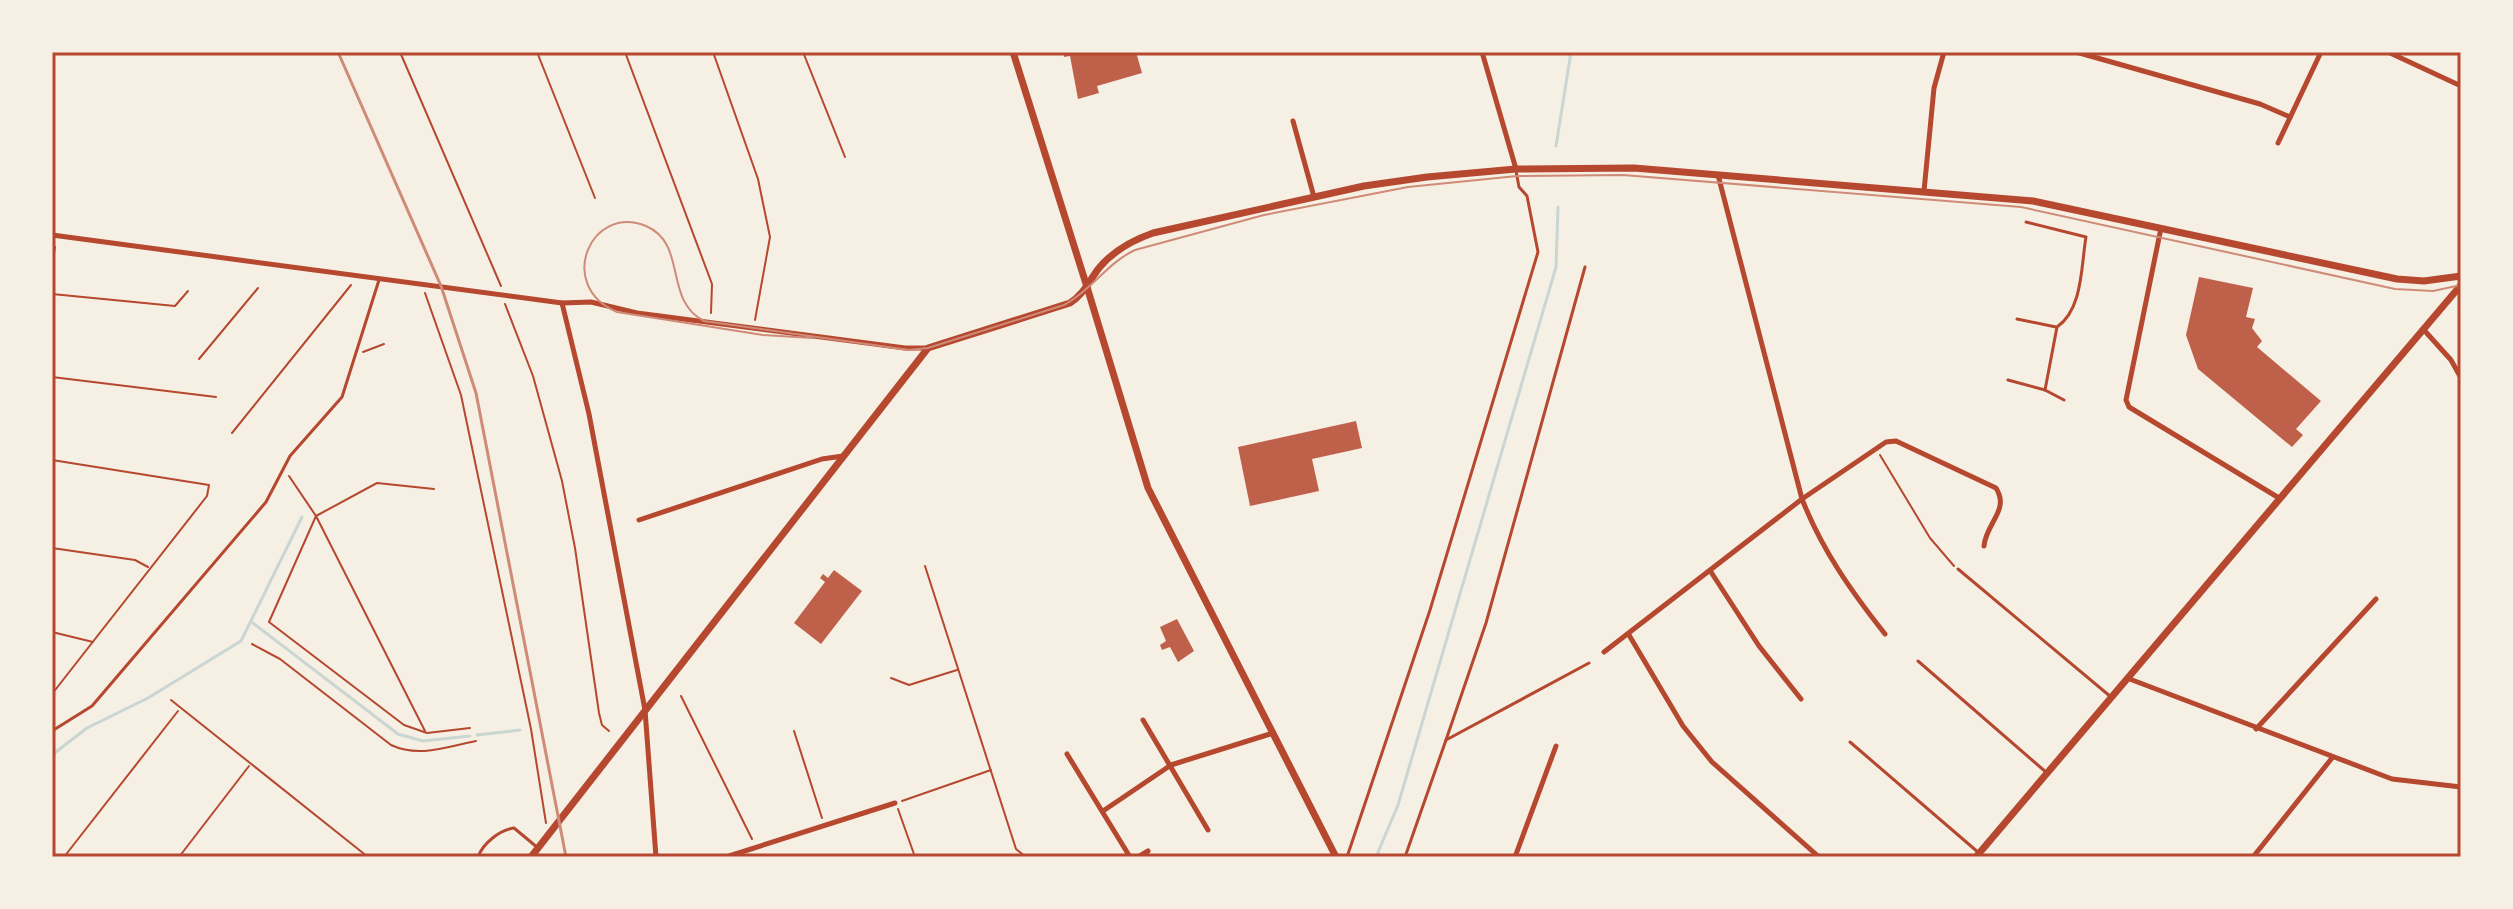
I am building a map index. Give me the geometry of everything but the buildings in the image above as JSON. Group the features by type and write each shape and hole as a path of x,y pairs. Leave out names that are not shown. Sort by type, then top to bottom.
{"main road":[{"path":"1013,52 1148,488 1270,734 1336,857"},
{"path":"531,857 928,348 1070,303 1087,287 1105,261 1142,237 1314,197 1427,177 1516,169 1607,167 2033,201 2407,281 2461,276"},
{"path":"1978,855 2461,285"}],"street":[{"path":"1482,52 1516,169"},
{"path":"1924,191 1934,88 1944,52"},
{"path":"2076,52 2260,104 2290,117"},
{"path":"2278,143 2321,52"},
{"path":"2388,52 2461,86"},
{"path":"1293,121 1314,197"},
{"path":"1718,175 1802,499 1816,535 1845,584 1885,634"},
{"path":"2161,228 2126,400 2129,407 2279,498"},
{"path":"52,235 562,303 581,300 629,312 911,349 928,348"},
{"path":"562,303 589,414 645,710 656,857"},
{"path":"2424,330 2451,360 2461,378"},
{"path":"1604,652 1802,499 1876,447 1896,441 1996,488 2001,510 1984,536 1984,546"},
{"path":"639,520 822,459 843,456"},
{"path":"1711,572 1759,646 1801,699"},
{"path":"2256,729 2376,599"},
{"path":"1629,635 1683,726 1712,762 1819,857"},
{"path":"2127,678 2392,779 2461,787"},
{"path":"1143,720 1208,830"},
{"path":"1103,811 1171,765 1270,734"},
{"path":"1515,857 1556,746"},
{"path":"1067,754 1130,857"},
{"path":"2253,857 2332,758"},
{"path":"726,857 895,803"},
{"path":"1138,857 1148,851"}],"lane":[{"path":"1347,857 1430,610 1538,252 1527,196 1519,187 1516,169"},
{"path":"2017,319 2057,327 2069,319 2075,306 2086,237 2026,222"},
{"path":"1405,857 1486,623 1585,267"},
{"path":"52,731 92,706 266,502 281,471 342,397 379,278"},
{"path":"2045,390 2057,327"},
{"path":"2008,380 2045,390 2064,400"},
{"path":"1958,569 2111,697"},
{"path":"1918,661 2047,773"},
{"path":"1446,740 1589,663"},
{"path":"1850,742 1978,855"},
{"path":"478,857 496,835 508,828 514,828 538,848"}],"path":[{"path":"400,52 492,260 533,376 562,481 599,713 602,725 609,731"},
{"path":"537,52 595,198"},
{"path":"625,52 712,284 710,322"},
{"path":"713,52 758,179 770,237 755,328"},
{"path":"803,52 845,157"},
{"path":"52,266 55,247"},
{"path":"426,284 425,299 461,395 531,729 544,814"},
{"path":"232,433 351,285"},
{"path":"199,359 258,288"},
{"path":"52,294 175,306 188,291"},
{"path":"353,356 384,344"},
{"path":"52,377 216,397"},
{"path":"1876,447 1930,538 1958,569"},
{"path":"52,460 209,485 207,496 52,694"},
{"path":"281,471 288,474 316,516 427,733"},
{"path":"434,489 377,483 316,516 269,622 404,725 427,733 470,728"},
{"path":"52,548 135,560 150,568"},
{"path":"925,566 1016,849 1026,857"},
{"path":"52,632 93,642"},
{"path":"252,644 280,659 391,745 406,752 421,753 476,741"},
{"path":"891,678 909,685 958,670"},
{"path":"681,696 753,840"},
{"path":"171,700 179,710 368,857"},
{"path":"64,857 179,710"},
{"path":"794,731 824,826"},
{"path":"179,857 250,765"},
{"path":"915,857 895,803 992,769"}],"waterway":[{"path":"1556,146 1571,52"},
{"path":"1376,857 1398,805 1556,267 1558,207"},
{"path":"52,755 87,728 148,698 241,641 302,517"},
{"path":"253,623 398,734 423,741 470,736"},
{"path":"477,735 520,730"}],"tram line":[{"path":"812,338 763,335 617,312 598,300 588,284 584,267 588,251 596,236 610,226 626,222 646,226 659,234 667,245 684,300 691,312 704,321 909,350 928,348 1064,305 1135,250 1264,215 1408,187 1517,176 1623,175 2021,207 2395,289 2433,291 2461,285"}],"railway":[{"path":"338,52 441,286 476,393 566,857"}]}
